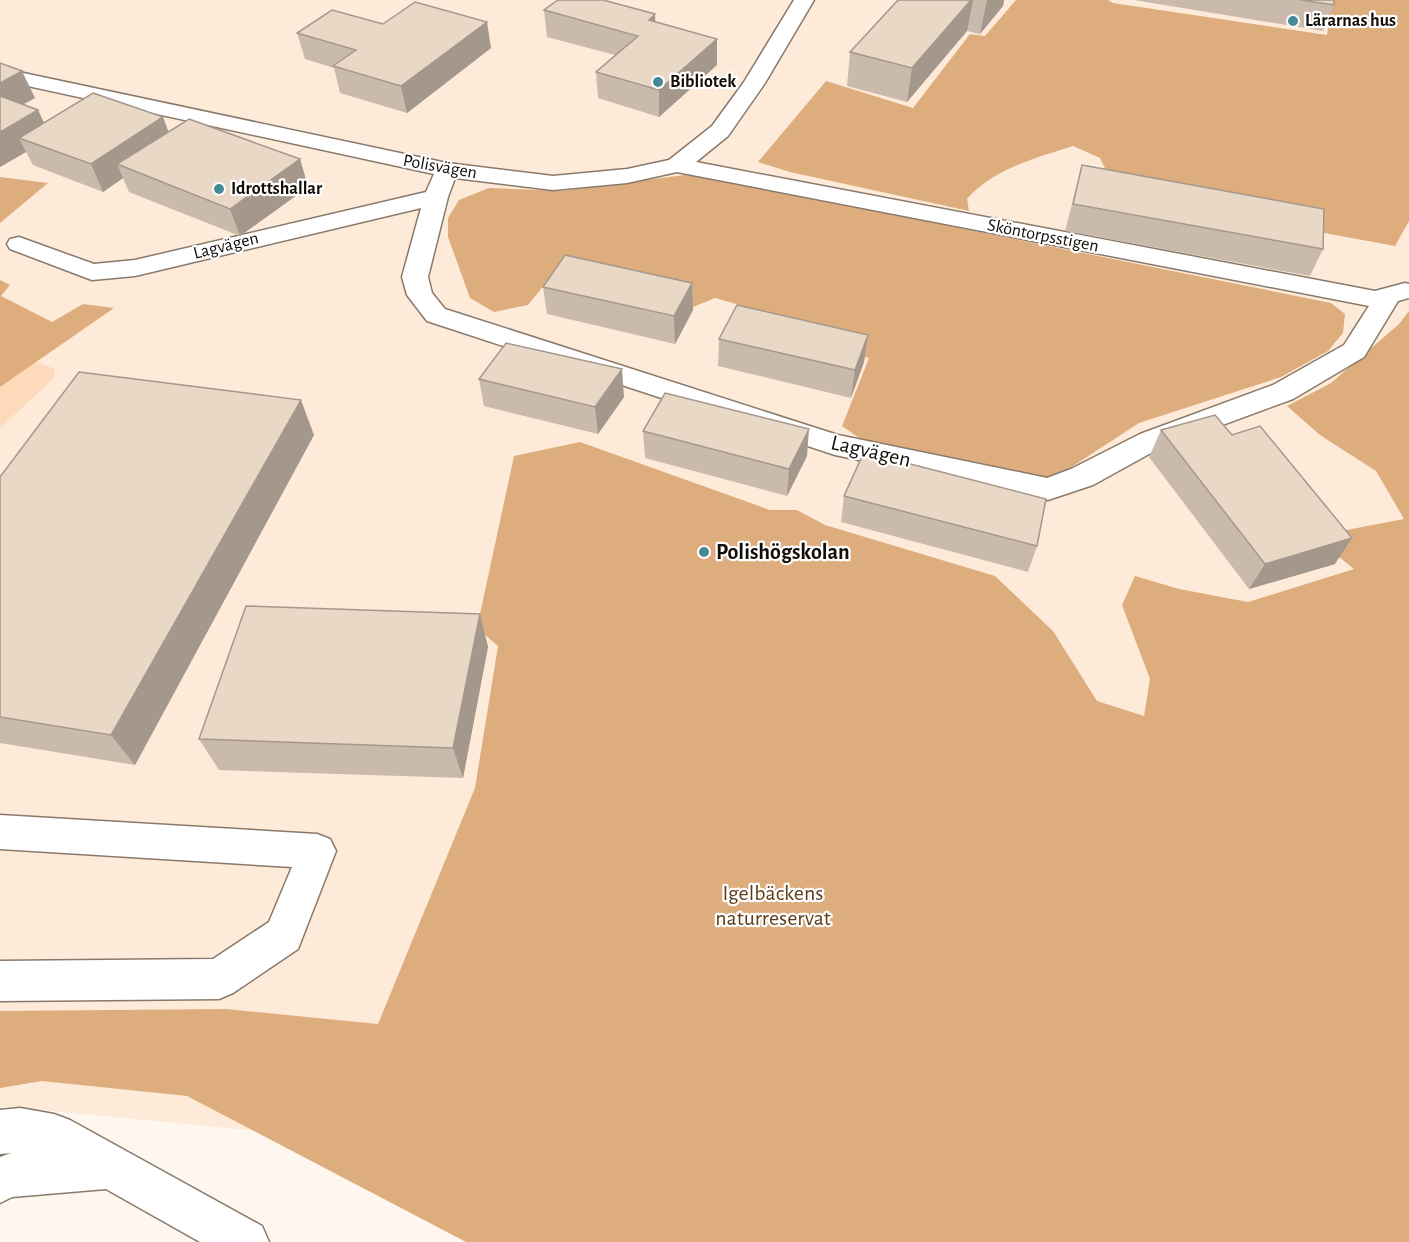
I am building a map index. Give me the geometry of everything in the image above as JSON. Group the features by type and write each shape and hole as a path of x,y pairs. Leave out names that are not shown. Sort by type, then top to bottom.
{"street":[{"name":"Polisvägen","path":"0,74 447,170 554,183 627,176 677,165 720,131 754,83 804,0"},
{"name":"Sköntorpsstigen","path":"677,165 1375,299 1399,293"},
{"name":"Lagvägen","path":"447,170 436,197 415,277 420,295 430,308 446,320 835,445 1048,489 1082,477 1150,441 1282,392 1354,351 1399,293"},
{"name":"Lagvägen","path":"19,244 92,272 119,270 203,253 290,230 436,197"},
{"path":"0,832 317,851 284,935 219,978 0,981"},
{"path":"0,1132 20,1130 54,1136 246,1242"},
{"path":"0,1180 12,1175 107,1167"}],"shaded area":[{"name":"Polishögskolan","path":"0,0 1409,0 1409,1242 0,1106"},
{"path":"0,349 55,369 53,379 0,428"}],"green space":[{"path":"1016,0 1108,0 1113,3 1327,35 1330,12 1295,0 1409,0 1409,221 1395,246 1118,195 1100,158 1073,146 1016,166 989,180 967,199 969,211 790,172 758,162 826,81 913,108 970,34 985,36"},
{"path":"692,174 1331,303 1345,314 1343,333 1328,351 1281,377 1139,423 1047,483 865,442 842,426 869,358 738,328 743,306 715,298 693,307 577,277 544,285 528,305 494,312 470,298 448,237 448,218 459,200 489,188 563,191"},
{"path":"0,177 48,183 0,223"},
{"path":"0,280 10,285 1,296 52,322 83,304 114,308 0,387"},
{"name":"Igelbäckens naturreservat","path":"1409,311 1409,1242 466,1242 187,1096 42,1081 0,1088 0,1011 226,1009 378,1024 475,788 498,646 477,628 514,456 580,442 770,510 797,510 825,525 995,576 1053,631 1097,701 1144,716 1150,679 1122,605 1135,576 1179,589 1248,602 1354,569 1329,549 1331,533 1404,519 1376,471 1320,435 1287,406 1331,383 1399,324"}],"building":[{"path":"558,0 603,0 655,14 649,20 717,39 659,90 596,72 638,36 544,10"},
{"path":"898,0 971,0 912,68 850,52"},
{"path":"1301,0 1334,0 1334,5"},
{"path":"415,2 487,22 401,86 333,66 356,50 297,33 332,10 383,24"},
{"path":"0,63 22,71 0,83"},
{"path":"93,93 163,117 91,164 19,138"},
{"path":"0,96 38,110 0,132"},
{"path":"189,119 300,159 230,209 117,164"},
{"path":"1082,165 1324,209 1323,249 1073,204"},
{"path":"565,255 692,283 674,316 543,287"},
{"path":"737,305 868,335 855,370 719,339"},
{"path":"506,343 622,369 595,407 479,379"},
{"path":"79,372 301,400 111,735 0,717 0,477"},
{"path":"665,393 809,429 789,469 643,431"},
{"path":"1215,415 1232,435 1260,426 1352,538 1265,564 1161,430"},
{"path":"864,452 1046,499 1037,546 844,496"},
{"path":"246,606 480,614 453,748 199,739"}],"place":[{"name":"Lärarnas hus","path":"1293,21"},
{"name":"Bibliotek","path":"658,82"},
{"name":"Idrottshallar","path":"219,189"},
{"name":"Polishögskolan","path":"704,552"}]}
